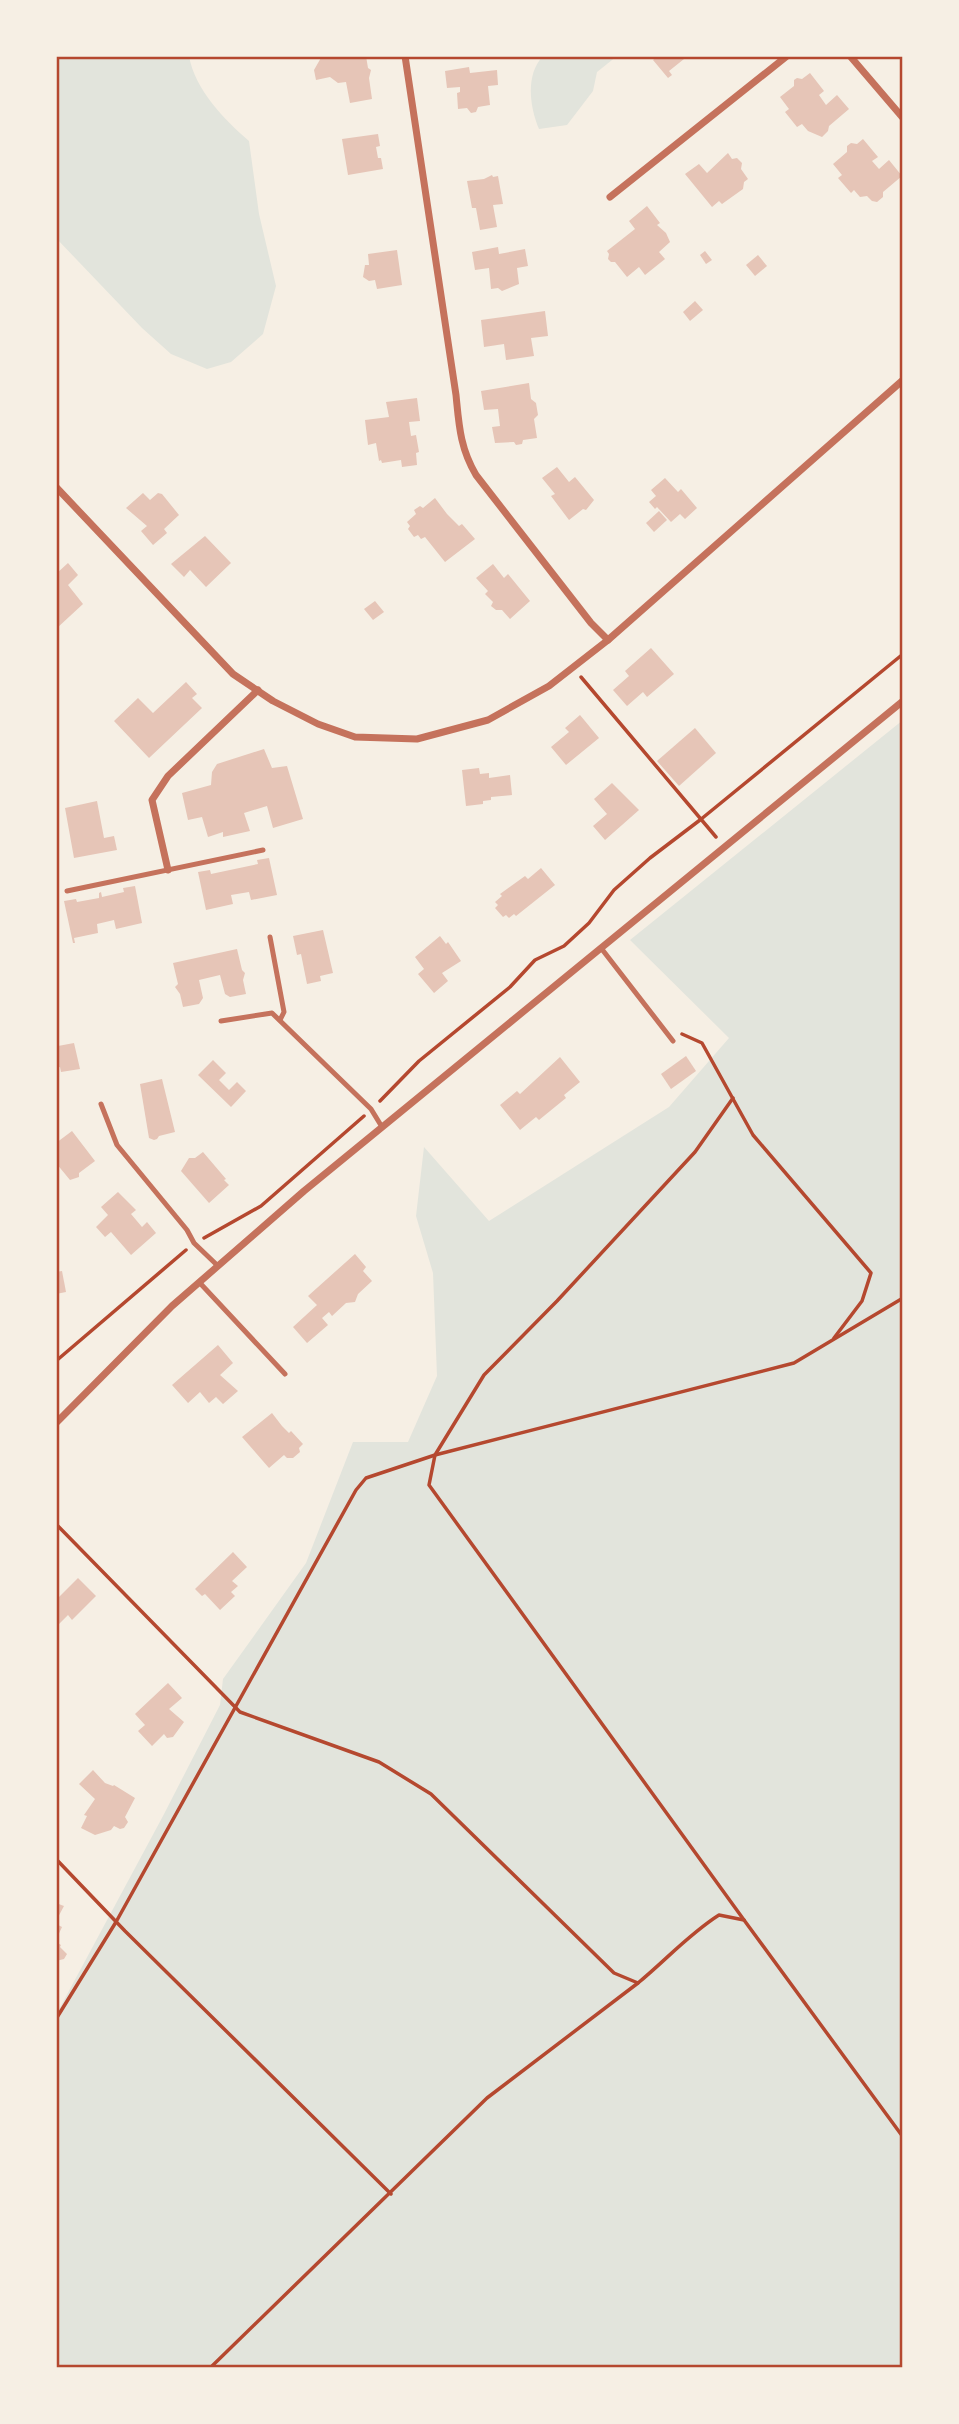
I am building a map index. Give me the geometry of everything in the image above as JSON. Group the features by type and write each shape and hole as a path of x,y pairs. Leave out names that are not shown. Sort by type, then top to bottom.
{"street":[{"path":"405,56 456,395 460,439 466,458 476,475 591,623 608,640"},
{"path":"610,197 787,56"},
{"path":"850,56 903,118"},
{"path":"56,487 233,674 273,701 318,724 355,737 417,739 488,720 549,686 608,640 903,380"},
{"path":"168,870 152,800 168,776 258,690"},
{"path":"56,1423 199,1282 340,1160 903,701"}],"lane":[{"path":"67,891 263,850"},
{"path":"270,937 284,1012 280,1020"},
{"path":"601,948 673,1041"},
{"path":"221,1021 272,1013 371,1109 382,1127"},
{"path":"101,1104 117,1145 187,1230 194,1243 218,1266"},
{"path":"199,1282 285,1374"}],"path":[{"path":"56,1361 194,1243 261,1206 371,1109 419,1061 510,987 535,960 564,946 589,923 614,890 650,858 903,654"},
{"path":"572,668 725,846"},
{"path":"680,1033 702,1043 753,1135 871,1273 862,1301 833,1340"},
{"path":"733,1098 695,1152 557,1301 484,1375 435,1455 429,1485 903,2137"},
{"path":"56,2019 116,1922 356,1490 366,1479 435,1455 794,1363 903,1298"},
{"path":"56,1524 240,1712 379,1762 431,1794 614,1973 638,1983"},
{"path":"56,1858 116,1922 391,2193"},
{"path":"209,2368 487,2098 638,1983 697,1929 719,1915 744,1920"}],"shaded area":[{"path":"56,56 189,56 197,81 204,92 249,141 259,214 276,286 263,334 231,362 207,369 171,354 142,328 56,238"},
{"path":"543,56 617,56 597,72 593,91 567,125 539,129 533,111 531,82"},
{"path":"903,720 903,2368 56,2368 56,2015 220,1705 223,1679 306,1563 353,1442 408,1442 437,1376 433,1273 416,1216 424,1147 489,1221 669,1107 729,1038 630,940"}],"building":[{"path":"322,56 366,56 368,68 371,70 369,78 372,99 350,103 346,82 338,83 330,77 316,80 314,70"},
{"path":"658,56 681,56 684,59 669,71 672,75 668,78 653,60"},
{"path":"469,67 470,73 497,70 498,85 488,86 490,105 478,107 476,112 471,113 467,108 458,109 457,93 460,92 460,87 447,88 445,71"},
{"path":"810,73 824,91 819,95 826,105 837,95 849,109 829,126 822,137 808,131 802,124 797,127 785,112 789,109 780,97 794,86 794,80 802,79"},
{"path":"378,134 380,146 376,147 383,169 348,175 342,139"},
{"path":"863,139 878,157 872,161 879,169 889,160 902,176 883,192 883,197 877,202 867,196 860,197 854,190 851,193 838,178 842,175 833,164 847,152 847,146 851,143 857,144"},
{"path":"728,153 732,159 737,158 742,163 741,169 748,179 744,182 743,189 722,204 719,201 712,207 685,174 699,164 707,173"},
{"path":"498,176 503,204 493,205 497,227 480,230 467,181"},
{"path":"647,206 670,242 659,252 665,259 645,275 639,267 627,277 615,262 608,259 607,251 635,229 629,221"},
{"path":"498,247 499,254 525,249 528,266 517,268 519,284 502,291 498,288 491,289 489,268 475,270 472,252"},
{"path":"397,250 402,285 377,289 375,280 369,281 363,277 365,265 369,265 368,254"},
{"path":"705,251 712,260 706,264 700,255"},
{"path":"758,255 767,266 755,276 746,265"},
{"path":"695,301 703,310 690,321 683,312"},
{"path":"545,311 548,336 531,338 534,356 506,360 504,344 484,347 481,320"},
{"path":"529,383 531,399 536,403 538,415 534,419 537,438 523,440 522,444 516,445 514,442 495,443 492,427 500,426 498,409 484,410 481,391"},
{"path":"417,398 420,421 409,422 411,436 416,435 419,452 416,453 417,465 402,467 401,460 382,463 379,461 376,443 368,445 365,420 389,417 386,402"},
{"path":"557,467 569,482 575,477 594,500 586,510 583,509 569,520 551,496 555,494 542,478"},
{"path":"665,478 678,492 681,489 697,508 685,519 680,514 671,522 649,502 656,496 651,490"},
{"path":"143,493 150,500 158,493 162,494 179,515 164,529 167,533 153,545 141,531 147,526 126,508"},
{"path":"435,498 447,514 459,526 462,524 475,539 445,562 425,537 414,537 408,529 410,526 407,522 416,514 414,510 420,506 423,508"},
{"path":"659,511 667,520 654,532 646,523"},
{"path":"205,536 231,563 206,587 190,570 184,577 171,564"},
{"path":"68,563 78,575 68,585 83,604 57,628 56,574"},
{"path":"493,564 504,578 508,574 530,601 510,619 502,610 491,606 493,602 485,594 488,591 476,578"},
{"path":"375,601 384,612 373,620 364,609"},
{"path":"651,648 674,674 647,697 643,692 627,706 613,690 629,676 625,671"},
{"path":"186,682 197,694 192,698 202,708 149,758 114,721 138,698 153,713"},
{"path":"580,715 599,738 566,765 551,747 569,732 565,728"},
{"path":"695,728 716,753 679,786 657,761"},
{"path":"264,749 272,768 287,766 303,819 273,828 267,806 244,813 250,831 223,837 223,832 208,837 202,817 188,820 182,793 211,785 212,772 217,764"},
{"path":"479,768 480,774 489,773 489,778 510,775 512,795 491,797 491,800 483,801 483,804 466,806 462,770"},
{"path":"612,783 639,810 605,840 593,826 607,814 594,799"},
{"path":"97,801 104,838 114,836 117,850 74,858 65,808"},
{"path":"269,858 277,895 251,900 249,892 231,895 233,904 206,910 198,872 210,870 211,874 258,864 257,860"},
{"path":"541,868 555,885 516,916 514,914 509,918 506,915 503,917 495,908 498,905 495,902 502,896 500,894 525,876 528,879"},
{"path":"135,886 142,923 116,929 114,920 97,924 98,933 74,938 73,943 64,901 76,899 77,902 99,898 101,892 102,897 124,892 123,888"},
{"path":"323,930 333,973 320,976 321,981 307,984 301,954 297,955 293,936"},
{"path":"440,936 446,944 448,942 461,961 442,973 448,981 434,993 418,974 424,969 415,957"},
{"path":"237,949 245,973 243,980 246,994 230,997 225,994 220,975 199,980 203,998 199,1004 183,1007 175,987 178,984 173,963"},
{"path":"56,1041 58,1046 74,1043 80,1069 61,1072 60,1067 56,1068"},
{"path":"686,1056 696,1071 671,1089 661,1074"},
{"path":"560,1057 580,1082 564,1095 566,1098 539,1120 536,1117 520,1130 500,1105 517,1091 520,1094"},
{"path":"213,1060 226,1073 219,1080 229,1090 237,1082 246,1091 231,1107 198,1075"},
{"path":"162,1079 175,1132 154,1140 149,1138 140,1084"},
{"path":"72,1131 95,1161 79,1173 79,1177 70,1180 56,1163 56,1143"},
{"path":"203,1152 229,1185 209,1203 181,1171 189,1158 195,1158"},
{"path":"118,1192 136,1210 131,1214 142,1227 147,1222 156,1233 131,1255 111,1232 105,1237 96,1227 108,1215 101,1207"},
{"path":"355,1254 366,1267 363,1271 372,1281 358,1294 355,1302 346,1303 332,1316 329,1312 322,1318 328,1325 307,1343 293,1327 317,1305 308,1296"},
{"path":"62,1271 66,1292 56,1294 56,1272"},
{"path":"218,1345 233,1363 220,1375 238,1391 223,1404 216,1397 209,1403 200,1392 188,1403 172,1385"},
{"path":"272,1413 289,1433 291,1431 303,1444 299,1448 300,1452 293,1458 284,1455 269,1468 242,1437"},
{"path":"233,1552 247,1567 232,1581 238,1586 231,1592 235,1596 220,1610 205,1594 202,1596 195,1589"},
{"path":"78,1578 96,1596 72,1620 68,1615 56,1627 56,1600"},
{"path":"168,1683 182,1698 169,1709 184,1722 173,1737 167,1738 164,1734 152,1746 138,1731 145,1725 135,1714"},
{"path":"93,1770 105,1783 114,1785 135,1798 125,1817 128,1822 124,1828 114,1826 111,1830 95,1835 81,1828 87,1816 84,1815 95,1799 79,1784"},
{"path":"56,1903 64,1906 56,1921"},
{"path":"56,1924 62,1927 56,1940"},
{"path":"56,1942 67,1954 64,1959 56,1961"}]}
